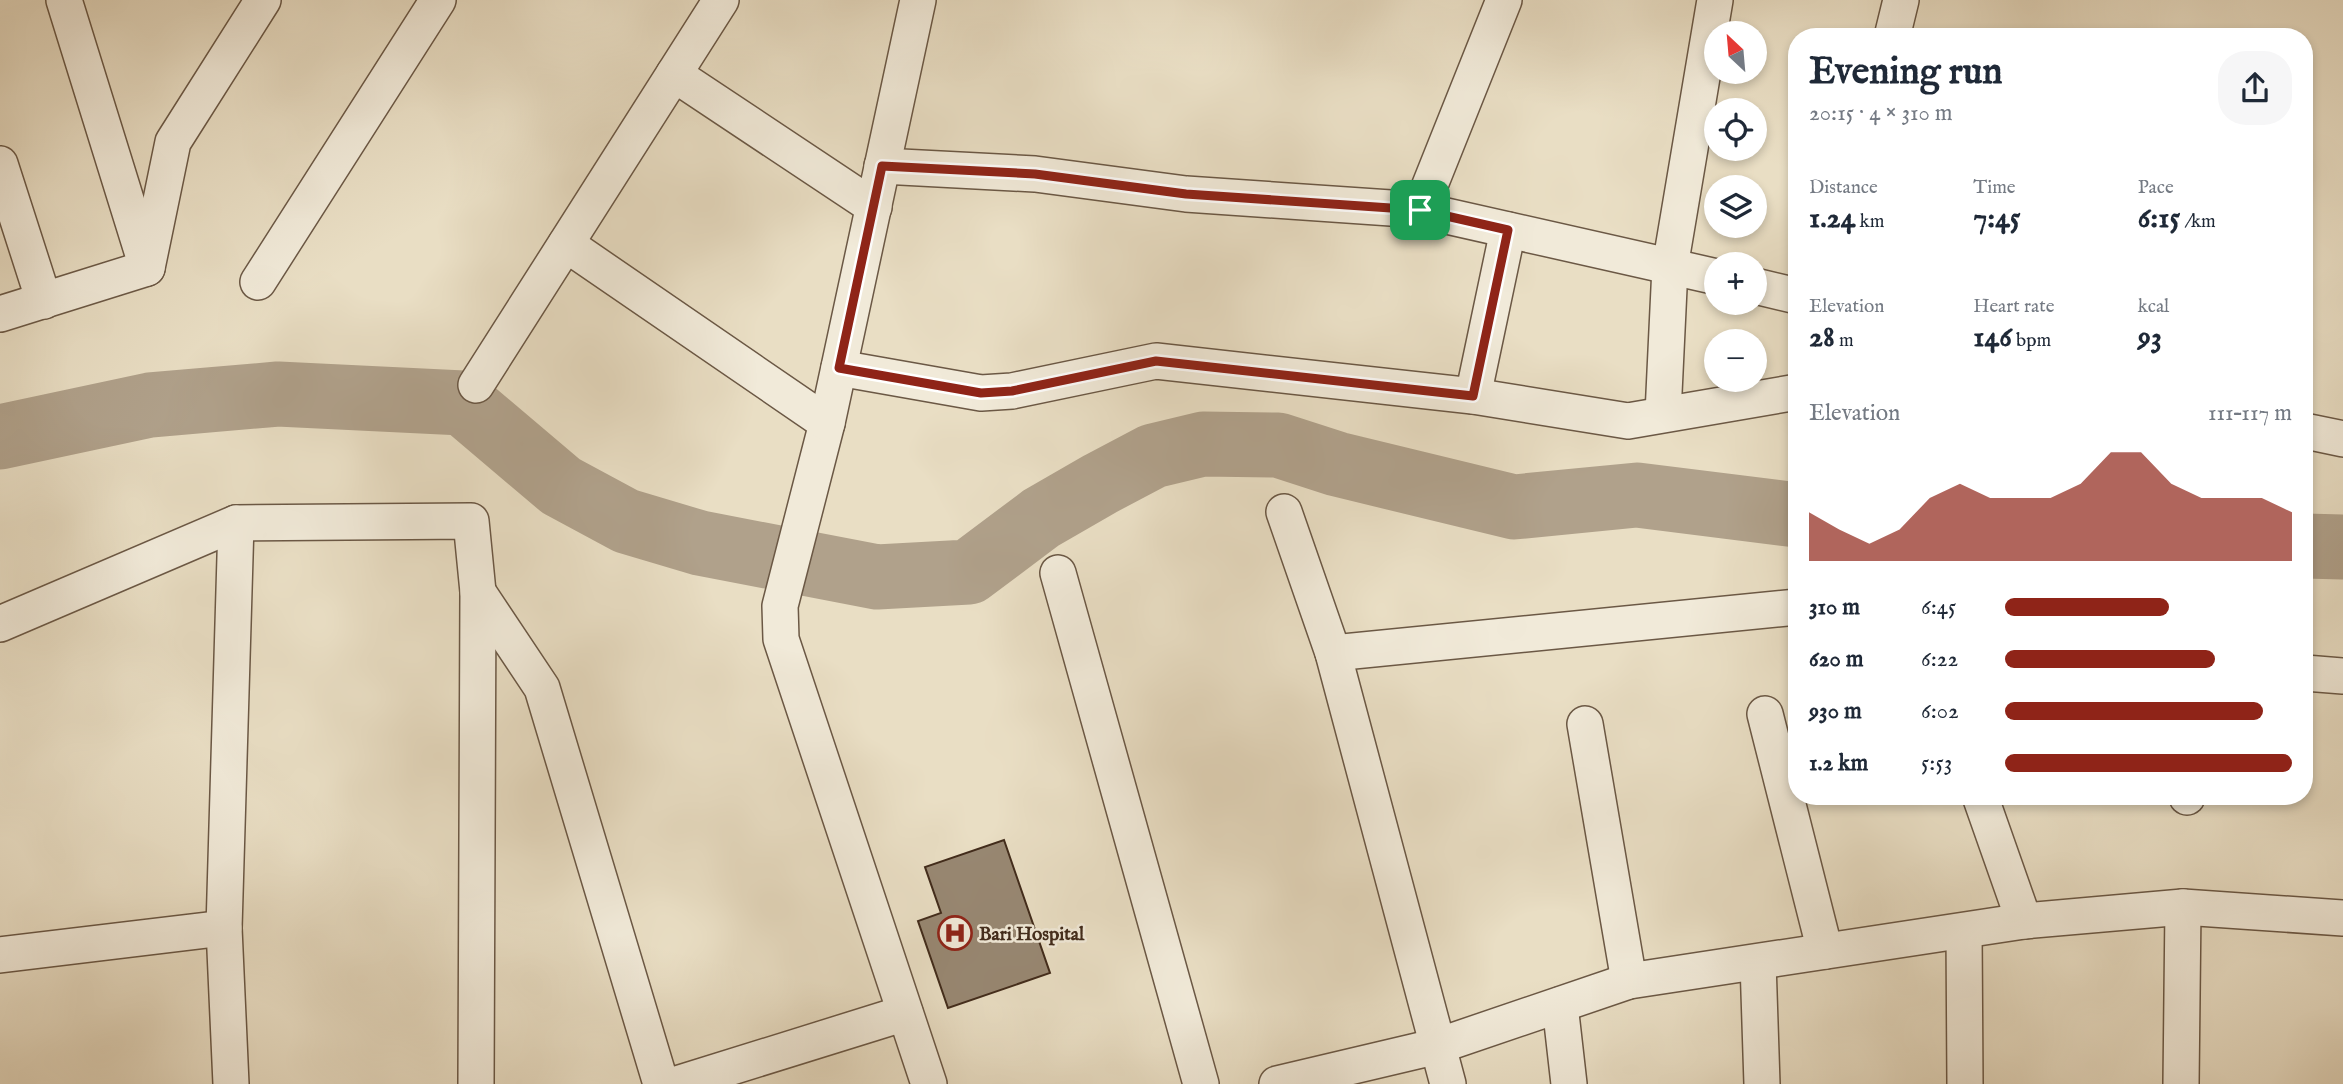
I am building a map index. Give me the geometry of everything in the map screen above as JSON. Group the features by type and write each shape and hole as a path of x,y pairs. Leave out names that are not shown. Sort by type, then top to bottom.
{"street":[{"path":"64,0 147,268"},
{"path":"147,268 173,142 263,0"},
{"path":"258,282 438,0"},
{"path":"477,385 722,0"},
{"path":"918,0 827,423 780,606 781,639 929,1084"},
{"path":"1420,210 1504,0"},
{"path":"1663,414 1670,267 1715,0"},
{"path":"1894,28 1901,0"},
{"path":"674,74 874,208"},
{"path":"0,164 44,301"},
{"path":"882,166 1035,174 1186,194 1420,210 1704,274"},
{"path":"1473,396 1508,230"},
{"path":"566,244 827,423"},
{"path":"0,314 147,268"},
{"path":"1767,289 1788,294"},
{"path":"839,368 997,392 1156,361 1473,396 1628,421 1788,393"},
{"path":"2313,433 2343,439"},
{"path":"1284,512 1333,653 1448,1084"},
{"path":"0,624 236,523 471,522 478,592 476,1084"},
{"path":"231,1084 224,928 236,523"},
{"path":"1058,572 1201,1084"},
{"path":"478,592 542,688 661,1084"},
{"path":"1333,653 1788,608"},
{"path":"2313,674 2343,676"},
{"path":"1765,714 1788,805"},
{"path":"1585,724 1629,981"},
{"path":"1788,805 1825,951"},
{"path":"1983,805 2024,921"},
{"path":"1277,1084 1438,1046 1629,981 2024,921 2183,907 2343,918"},
{"path":"2181,1084 2183,907"},
{"path":"0,956 224,928"},
{"path":"1964,931 1965,1084"},
{"path":"1758,962 1762,1084"},
{"path":"1560,1005 1569,1084"},
{"path":"677,1084 905,1013"}],"building":[{"path":"1004,840 1050,973 948,1008 918,921 941,913 925,867"}],"waterway":[{"path":"0,437 150,405 278,394 463,403 561,486 626,521 700,543 877,577 969,572 1041,518 1100,484 1153,456 1203,444 1278,445 1337,464 1514,507 1637,495 1788,514"},
{"path":"2313,546 2343,547"}],"place":[{"name":"Bari Hospital","path":"955,933"}],"route":[{"path":"882,166 1035,174 1186,194 1420,210 1508,230 1473,396 1156,361 1012,391 981,393 839,368 882,166"}]}
